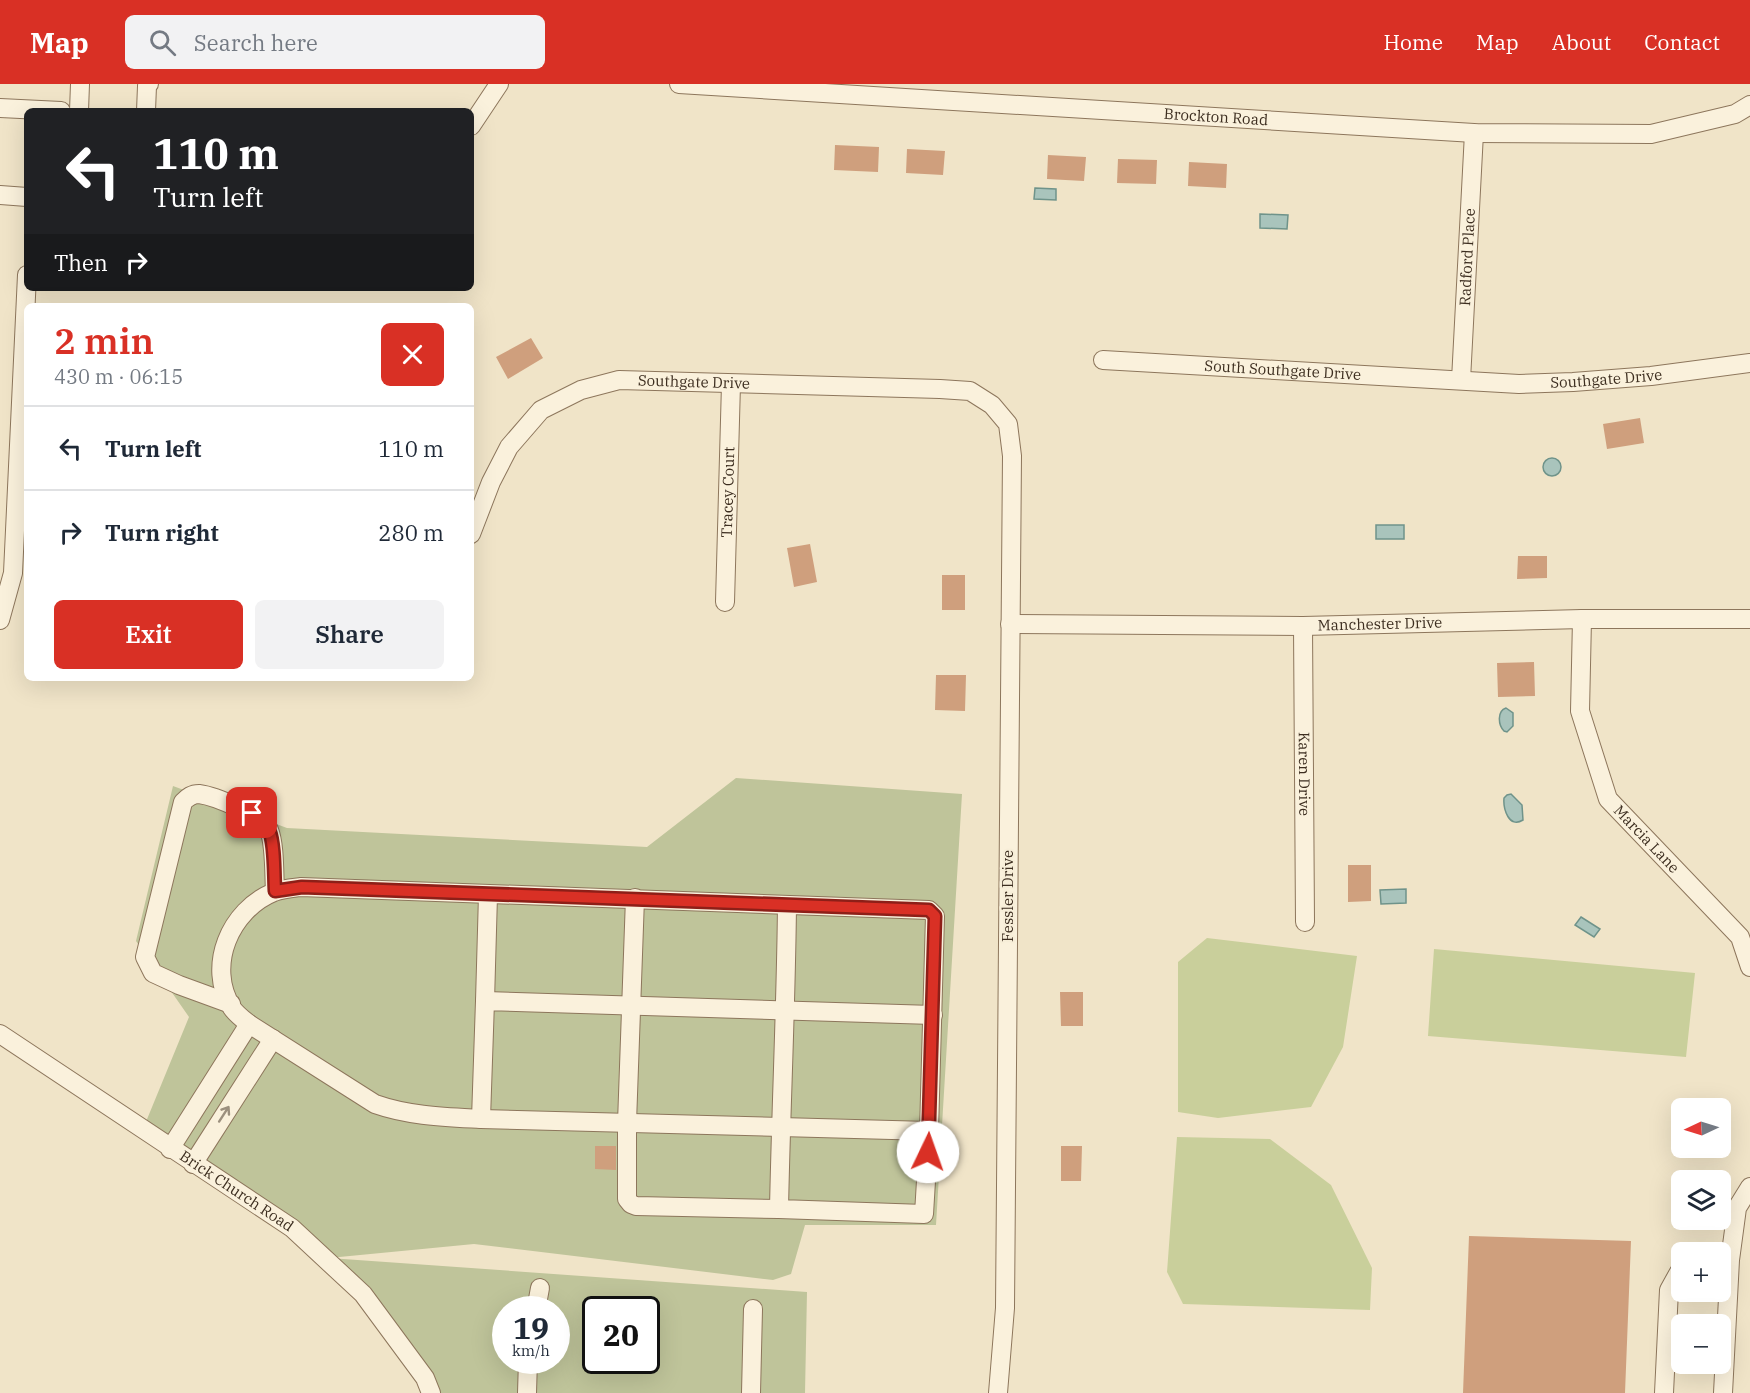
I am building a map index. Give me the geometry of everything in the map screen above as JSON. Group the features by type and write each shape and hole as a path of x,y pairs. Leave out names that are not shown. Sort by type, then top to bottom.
{"street":[{"path":"79,108 80,84"},
{"path":"146,108 149,84"},
{"path":"474,122 501,84"},
{"name":"Brockton Road","path":"679,84 835,89 1474,133 1651,134 1735,114 1750,105"},
{"path":"0,108 24,109"},
{"name":"Radford Place","path":"1461,380 1474,133"},
{"path":"0,195 24,197"},
{"name":"South Southgate Drive","path":"1103,360 1461,380"},
{"name":"Southgate Drive","path":"1461,380 1518,384 1573,382 1651,376 1750,363"},
{"name":"Southgate Drive","path":"474,526 491,482 509,447 541,410 581,390 619,380 960,391 970,392 992,405"},
{"name":"Tracey Court","path":"724,602 731,384"},
{"path":"0,620 20,573 24,403"},
{"name":"Fessler Drive","path":"992,405 1008,424 1012,456 1005,1308 998,1393"},
{"name":"Manchester Drive","path":"1010,624 1304,626 1582,619 1750,620"},
{"name":"Marcia Lane","path":"1582,619 1580,711 1608,799 1740,937 1750,967"},
{"name":"Karen Drive","path":"1304,626 1305,922"},
{"path":"231,1004 179,986 153,973 145,957 183,802 190,796 198,794 252,813 264,822 272,839 275,891"},
{"path":"635,898 627,1123 627,1199 636,1206 924,1214 929,1131 935,916 929,910 635,898 488,895 302,887 275,891 249,907 233,925 222,954 223,986 233,1009 249,1024 375,1104 392,1110 417,1115 481,1119 627,1123 780,1128 929,1131"},
{"path":"481,1119 488,895"},
{"path":"779,1209 787,905"},
{"path":"485,1001 933,1015"},
{"path":"170,1149 249,1024"},
{"name":"Brick Church Road","path":"0,1034 291,1228 363,1294 425,1378 431,1393"},
{"path":"193,1164 273,1039"},
{"path":"1729,1242 1737,1208 1750,1187"},
{"path":"1665,1393 1671,1286"},
{"path":"539,1296 540,1288"},
{"path":"1723,1393 1724,1302"},
{"path":"751,1393 753,1309"},
{"path":"526,1393 527,1374"}],"green space":[{"path":"736,778 962,794 936,1225 805,1225 791,1274 773,1280 474,1244 329,1258 807,1292 805,1393 431,1393 324,1258 143,1129 189,1017 136,941 173,786 287,828 647,847"},
{"path":"1207,938 1357,956 1343,1047 1311,1107 1218,1118 1178,1112 1178,962"},
{"path":"1434,949 1695,973 1686,1057 1428,1036"},
{"path":"1177,1137 1270,1139 1331,1185 1372,1268 1370,1310 1183,1304 1167,1272"}],"water":[{"path":"1035,188 1056,189 1056,200 1034,199"},
{"path":"1260,214 1288,215 1287,229 1260,228"},
{"path":"1552,458 1558,461 1561,467 1558,473 1552,476 1546,473 1543,467 1546,461"},
{"path":"1376,525 1404,525 1404,539 1376,539"},
{"path":"1506,708 1513,713 1513,726 1507,732 1502,728 1499,718 1501,712"},
{"path":"1511,794 1522,805 1523,820 1518,822 1511,820 1505,807 1504,798"},
{"path":"1406,889 1406,903 1381,904 1380,890"},
{"path":"1581,917 1600,929 1594,937 1575,925"}],"building":[{"path":"835,145 879,147 878,172 834,170"},
{"path":"907,149 945,151 943,175 906,173"},
{"path":"1048,155 1086,157 1084,181 1047,179"},
{"path":"1118,159 1157,160 1156,184 1117,183"},
{"path":"1189,162 1227,164 1226,188 1188,186"},
{"path":"531,338 543,358 508,379 496,357"},
{"path":"1640,418 1644,443 1607,449 1603,424"},
{"path":"810,544 817,582 794,587 787,548"},
{"path":"1518,556 1547,556 1547,578 1517,579"},
{"path":"942,575 965,575 965,610 942,610"},
{"path":"1534,662 1535,696 1498,697 1497,663"},
{"path":"936,675 966,675 965,711 935,710"},
{"path":"1348,865 1371,865 1371,901 1348,902"},
{"path":"1060,992 1083,992 1083,1026 1061,1026"},
{"path":"595,1146 616,1146 616,1170 595,1169"},
{"path":"1061,1146 1082,1146 1081,1181 1061,1181"},
{"path":"1469,1236 1631,1241 1625,1393 1463,1393"}],"route":[{"path":"252,813 264,822 272,839 275,891 302,887 929,910 935,916 928,1152"}]}
